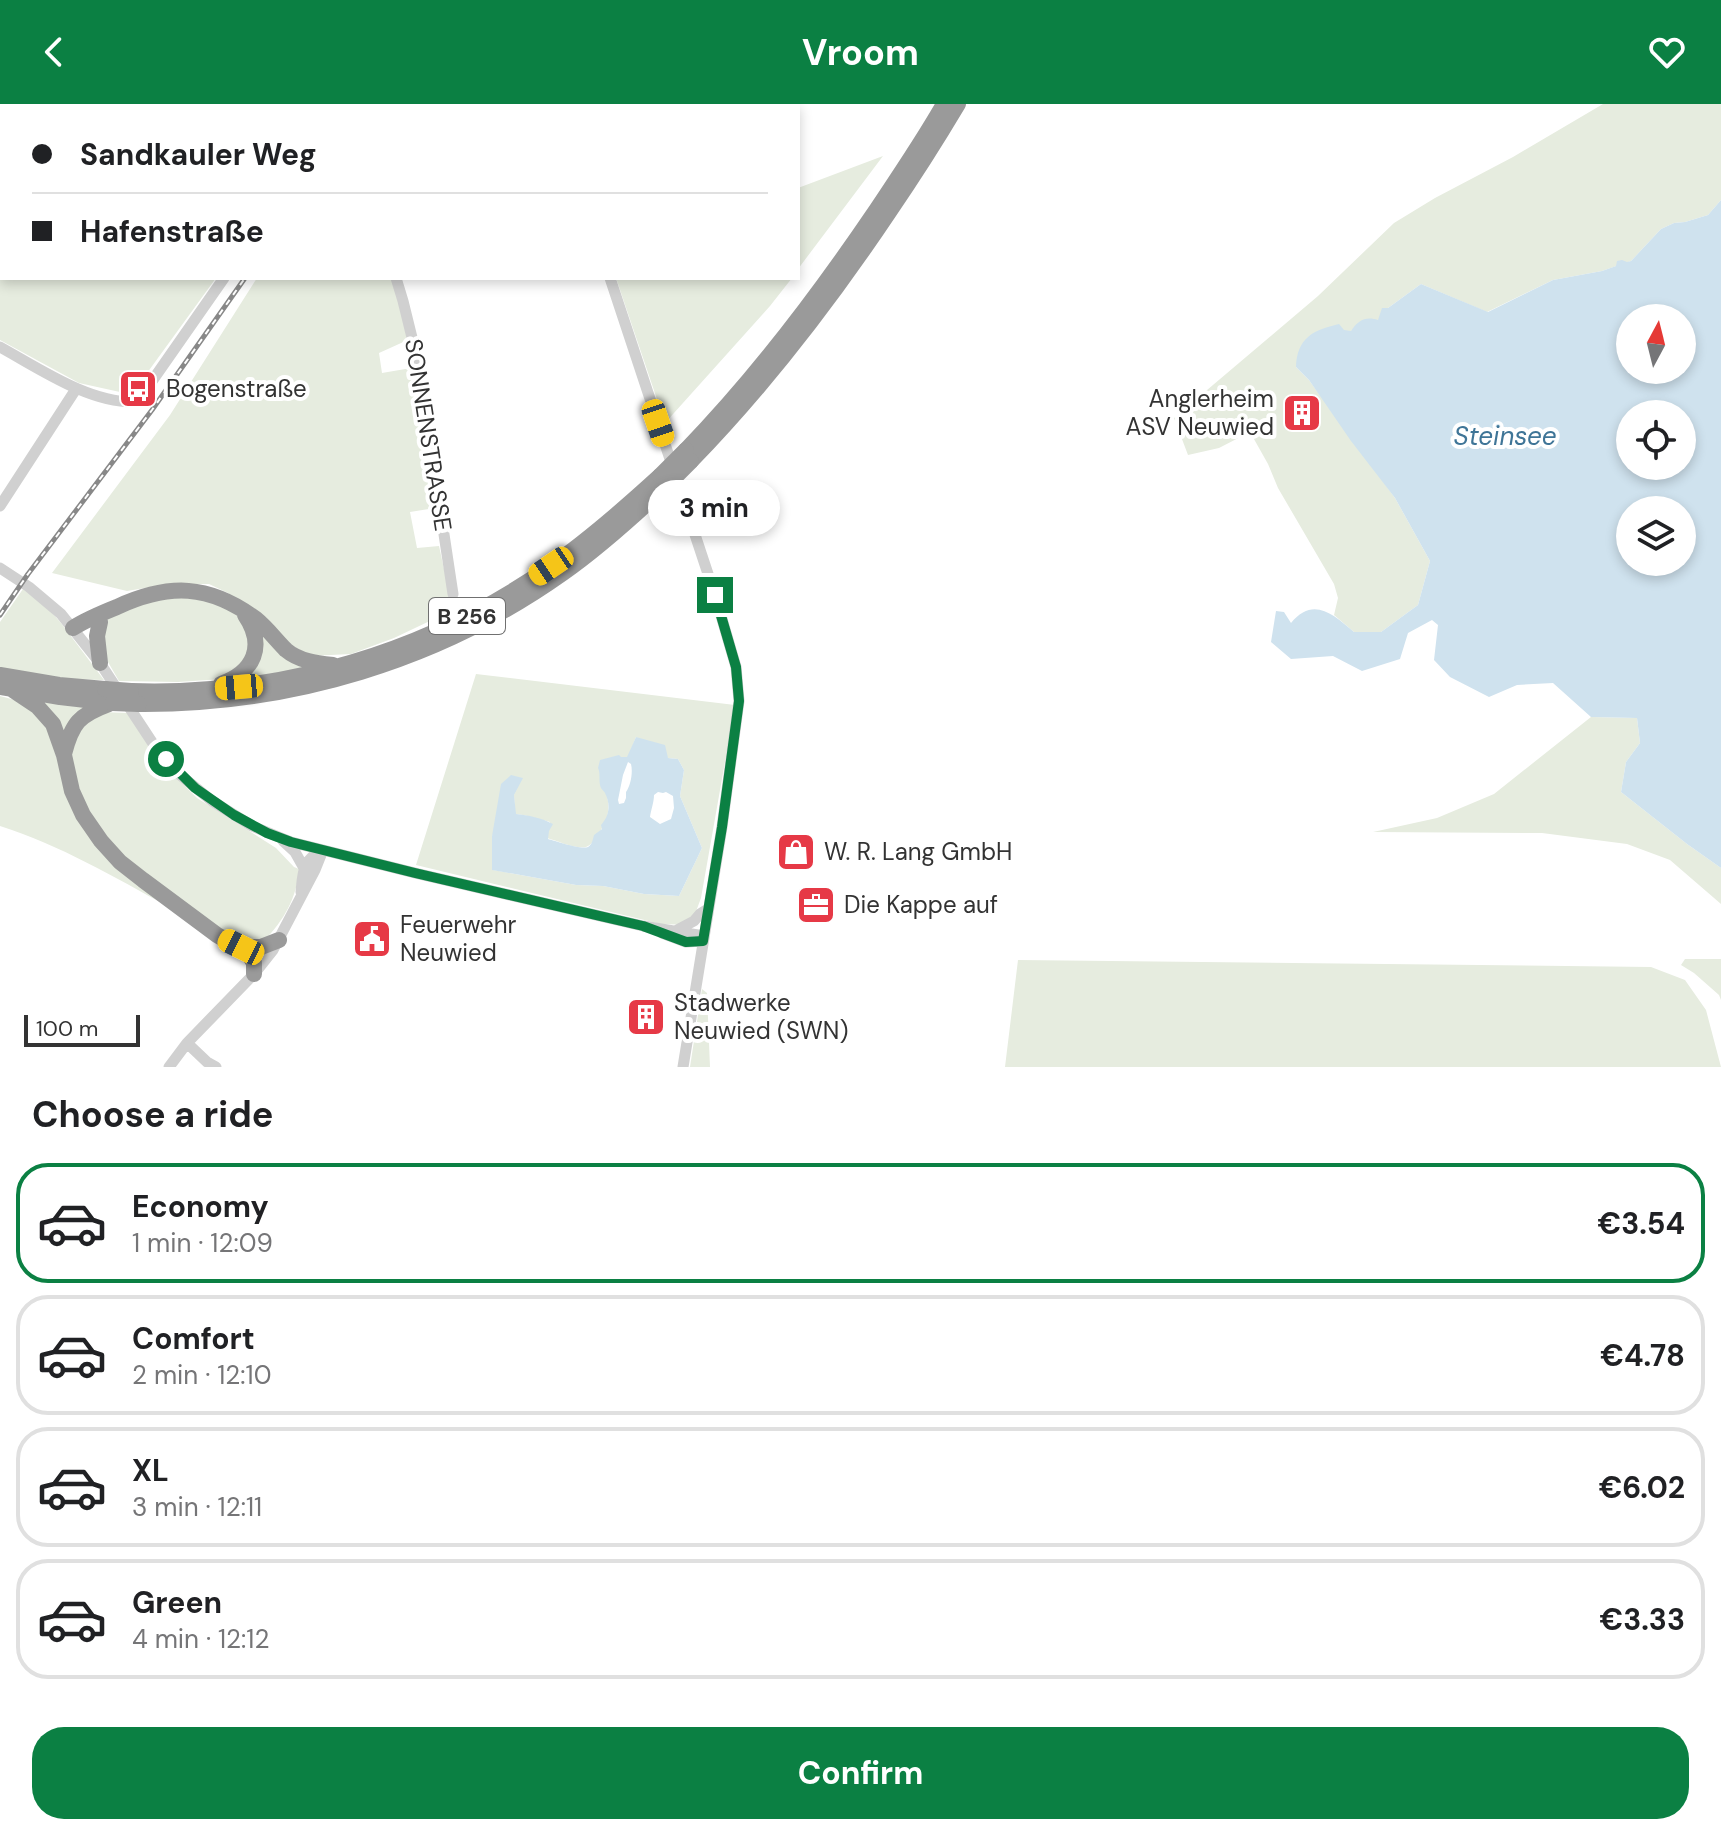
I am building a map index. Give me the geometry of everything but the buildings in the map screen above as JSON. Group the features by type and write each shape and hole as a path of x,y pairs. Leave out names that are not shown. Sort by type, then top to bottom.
{"highway":[{"name":"B 256","path":"689,456 810,304 911,158 944,104"},
{"name":"B 256","path":"7,688 212,701 281,692 386,665 432,647 509,607 609,538 663,481 737,413 821,308 894,205 958,104"},
{"name":"B 256","path":"135,697 269,682 341,666 431,634 502,597 551,566 663,481"},
{"path":"73,628 145,595 175,590 196,592 216,597 242,611 259,622 294,655 312,662 341,666"},
{"path":"73,628 88,631 115,607"},
{"path":"201,691 242,674 252,661 256,648 254,632 242,611"},
{"path":"100,622 97,636 100,663"},
{"name":"B 256","path":"0,675 109,696"},
{"path":"7,688 37,706 48,718 64,755 72,791 83,815 101,841 129,869 217,935 254,974"},
{"path":"64,755 69,735 77,721 109,696"},
{"path":"217,935 241,947 253,960 254,974"},
{"path":"241,947 261,947 279,940"}],"street":[{"path":"0,347 76,389 121,402 135,402 223,280"},
{"name":"SONNENSTRASSE","path":"397,280 418,362 453,594"},
{"path":"611,280 736,667 739,701 683,1067"},
{"path":"0,506 76,389"},
{"path":"0,568 61,614 179,774 234,815 277,837 323,850 704,938"},
{"path":"277,837 295,852 304,868"},
{"path":"300,898 304,868 313,855 323,850"},
{"path":"169,1067 187,1043 254,974 279,940 323,850"},
{"path":"677,930 708,909"},
{"path":"643,926 686,942 704,938"},
{"path":"187,1043 216,1067"}],"shaded area":[{"path":"1603,104 1721,104 1721,200 1708,215 1661,229 1631,261 1602,271 1553,280 1487,312 1421,284 1388,308 1379,321 1344,331 1296,367 1309,380 1395,498 1430,561 1418,605 1381,632 1354,632 1334,615 1338,598 1334,584 1278,488 1250,432 1219,448 1188,455 1174,418 1318,296 1394,223"},
{"path":"883,156 800,266 800,187"},
{"path":"0,280 215,280 129,394 79,383 0,340"},
{"path":"256,280 392,280 410,339 379,353 382,373 417,367 435,508 410,512 417,548 439,546 453,610 351,654 310,656 283,640 228,593 209,584 169,584 127,591 52,573 170,415"},
{"path":"617,280 790,280 770,306 665,423"},
{"path":"23,589 47,607 104,680 60,679 0,669 0,622"},
{"path":"183,595 228,607 245,622 250,656 222,679 119,681 100,640 106,622 112,615 130,606"},
{"path":"256,630 315,666 238,680"},
{"path":"476,674 735,705 701,898 691,925 661,924 416,865","holes":["636,737 668,758 678,759 684,770 680,796 702,848 679,896 576,885 493,870 492,836 523,778 514,795 515,814 550,822 547,838 586,847 595,840 607,817 608,803 601,772 621,758 628,757"]},
{"path":"0,696 19,701 46,721 75,808 169,907 65,852 0,826"},
{"path":"34,701 89,708 65,736"},
{"path":"102,712 127,713 160,761 197,798 276,848 299,869 296,890 288,908 264,941 240,944 121,856 87,812 70,760 80,725"},
{"path":"1591,717 1637,718 1640,743 1626,762 1621,792 1721,868 1721,904 1670,860 1627,844 1542,833 1373,832 1437,818 1494,794"},
{"path":"1685,959 1721,959 1721,1000 1694,973 1681,965"},
{"path":"1018,960 1651,967 1685,980 1706,1010 1721,1067 1005,1067"},
{"path":"702,989 707,993 710,1067 690,1067"}],"water":[{"name":"Steinsee","path":"1721,200 1721,868 1621,792 1626,762 1640,743 1637,718 1591,717 1553,683 1517,685 1489,697 1450,677 1434,660 1438,625 1432,620 1408,633 1400,659 1362,671 1333,656 1291,659 1271,642 1276,611 1284,612 1291,623 1307,610 1315,609 1331,614 1354,632 1381,632 1418,605 1430,561 1395,498 1309,380 1296,367 1303,342 1321,329 1339,324 1344,330 1351,331 1363,320 1378,320 1382,308 1388,308 1421,284 1488,312 1553,280 1602,271 1616,266 1617,261 1631,261 1661,229 1708,215"},
{"path":"636,737 665,745 668,758 678,759 684,770 680,796 702,848 679,896 576,885 492,870 492,836 501,784 511,775 523,778 514,795 516,814 553,824 548,839 585,848 602,829 608,810 607,797 600,783 600,760 619,755 627,757","holes":["628,762 631,764 631,778 624,803 619,804","658,792 673,796 674,808 671,819 660,824 650,817 654,795"]}],"railway":[{"path":"0,615 244,280"}],"place":[{"name":"Bogenstraße","path":"138,389"},
{"name":"Anglerheim ASV Neuwied","path":"1302,413"},
{"name":"W. R. Lang GmbH","path":"796,852"},
{"name":"Die Kappe auf","path":"816,905"},
{"name":"Feuerwehr Neuwied","path":"372,939"},
{"name":"Stadwerke Neuwied (SWN)","path":"646,1017"}],"route":[{"path":"166,759 195,788 234,815 291,842 643,926 686,942 703,941 739,701 736,667 715,595"}]}
